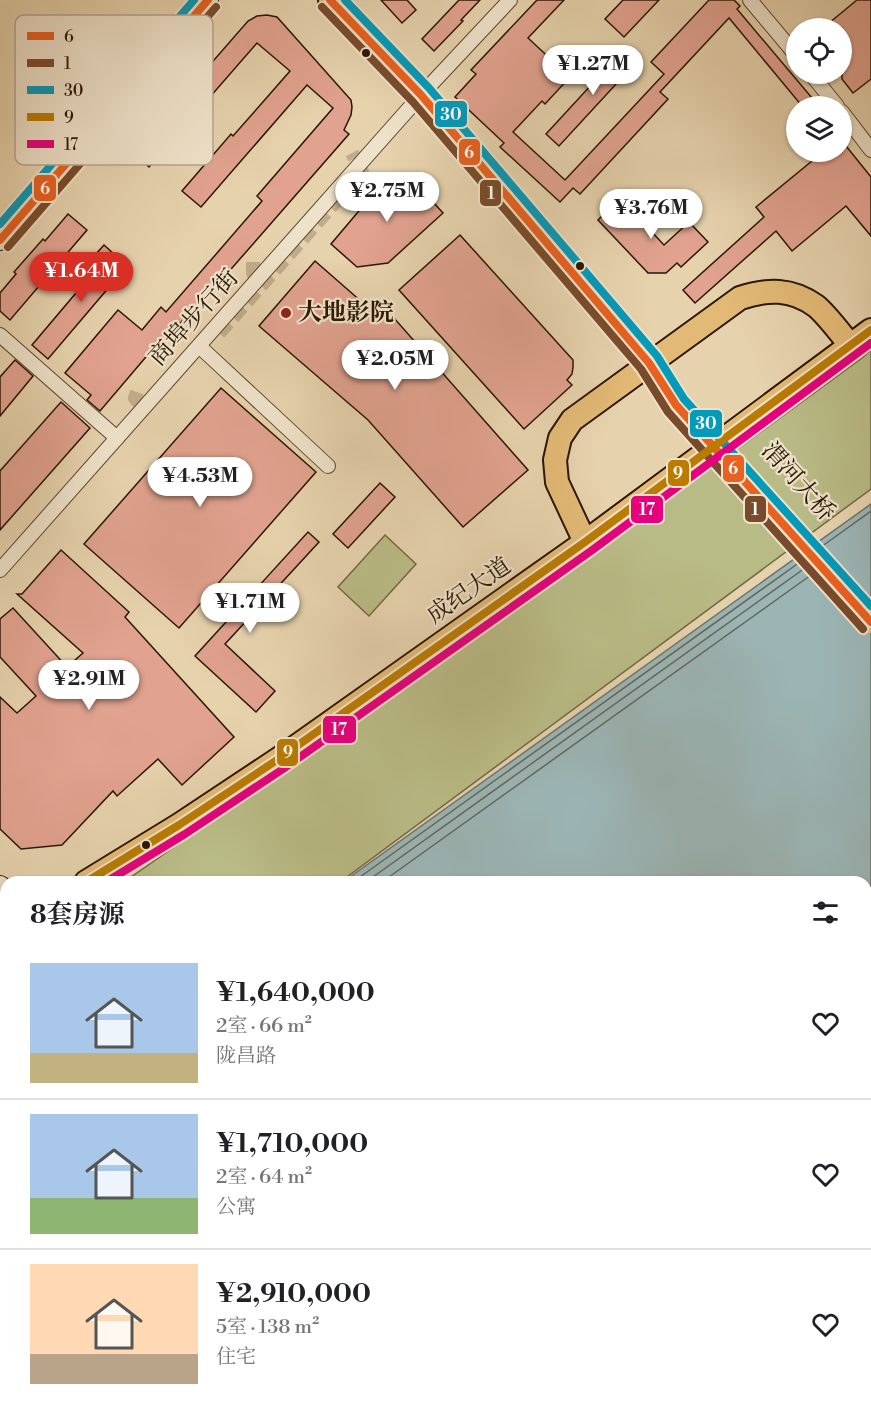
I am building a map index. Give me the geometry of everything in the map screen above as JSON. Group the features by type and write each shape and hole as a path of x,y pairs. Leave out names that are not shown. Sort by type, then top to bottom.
{"main road":[{"path":"180,15 193,0"},
{"path":"195,15 208,0"},
{"path":"330,0 421,95 681,401"},
{"path":"0,222 50,165"},
{"path":"0,240 65,165"},
{"path":"585,542 558,482 555,460 560,438 572,420 740,298 760,292 780,291 800,297 817,307 850,345"},
{"name":"成纪大道","path":"97,876 277,760 585,542 871,330"},
{"name":"渭河大桥","path":"681,401 871,603"},
{"name":"渭河大桥","path":"681,401 871,622"}],"street":[{"name":"商埠步行街","path":"0,570 421,95 510,0"},
{"path":"750,0 786,43"},
{"path":"819,84 829,96"},
{"path":"852,125 871,150"},
{"path":"0,335 117,438"},
{"path":"199,346 328,466"}],"green space":[{"path":"871,350 871,489 348,876 133,876 591,556"},
{"path":"385,535 416,564 369,616 338,587"}],"water":[{"path":"871,504 871,876 351,876"}],"building":[{"path":"381,0 407,0 416,10 402,23"},
{"path":"459,0 480,0 434,51 422,39"},
{"path":"537,0 564,0 528,38 570,77 545,104 542,101 513,132 565,180 664,74 651,62 709,0 734,0 740,6 737,9 786,67 786,84 800,84 810,96 794,96 729,18 660,92 668,99 580,194 573,188 560,202 500,147 504,143 455,97 476,74 471,70"},
{"path":"623,0 659,0 624,37 605,19"},
{"path":"857,0 871,0 871,79 853,93 846,84 852,84 852,18 835,18"},
{"path":"257,16 277,17 351,100 351,115 344,130 349,134 184,323 182,321 155,354 151,351 100,411 87,400 91,395 65,373 118,310 142,330 161,307 166,312 262,201 257,196 333,108 307,85 201,207 182,191 204,165 213,165 213,155 231,134 233,136 290,71 257,43 213,94 213,61 248,21"},
{"path":"627,46 640,58 559,146 546,134"},
{"path":"852,153 871,177 871,236 846,206 792,251 776,231 695,303 683,290 764,217 756,207 811,162 852,162"},
{"path":"400,176 414,181 443,213 388,263 357,267 331,244 385,180"},
{"path":"620,198 664,245 689,222 708,242 681,267 677,263 666,273 648,273 598,220"},
{"path":"68,214 87,230 10,320 0,311 0,293 16,274 14,272"},
{"path":"460,235 573,360 572,374 567,380 572,385 524,429 399,290"},
{"path":"104,245 127,266 48,359 32,345 103,261 95,255"},
{"path":"315,261 370,309 379,301 528,470 463,527 368,420 259,326"},
{"path":"15,360 33,376 0,416 0,377"},
{"path":"221,388 316,472 179,628 84,544"},
{"path":"61,402 90,428 0,530 0,471"},
{"path":"380,483 395,497 348,548 333,534"},
{"path":"308,532 319,542 225,644 275,691 256,712 195,656"},
{"path":"61,550 129,612 125,617 234,737 182,785 158,759 117,796 113,791 62,845 21,849 0,829 0,697 17,713 36,696 0,657 0,619 13,608 67,667 83,653 17,594 22,594"}],"tunnel":[{"path":"219,333 362,172 352,153"},
{"path":"253,262 253,273 262,285"},
{"path":"137,392 135,398 148,413"}],"transit line":[{"name":"30","path":"181,15 194,0"},
{"name":"6","path":"195,15 208,0"},
{"name":"6","path":"330,0 421,95 649,363 676,405 871,622"},
{"name":"30","path":"345,0 429,88 657,356 684,399 871,606"},
{"name":"1","path":"209,15 216,7"},
{"name":"1","path":"322,7 413,102 641,369 668,412 863,629"},
{"name":"30","path":"0,224 51,165"},
{"name":"6","path":"0,240 65,165"},
{"name":"1","path":"8,247 79,165"},
{"name":"9","path":"96,876 179,825 277,760 585,542 871,330"},
{"name":"17","path":"116,876 185,834 283,769 591,551 871,343"}],"place":[{"name":"大地影院","path":"286,313"}]}
